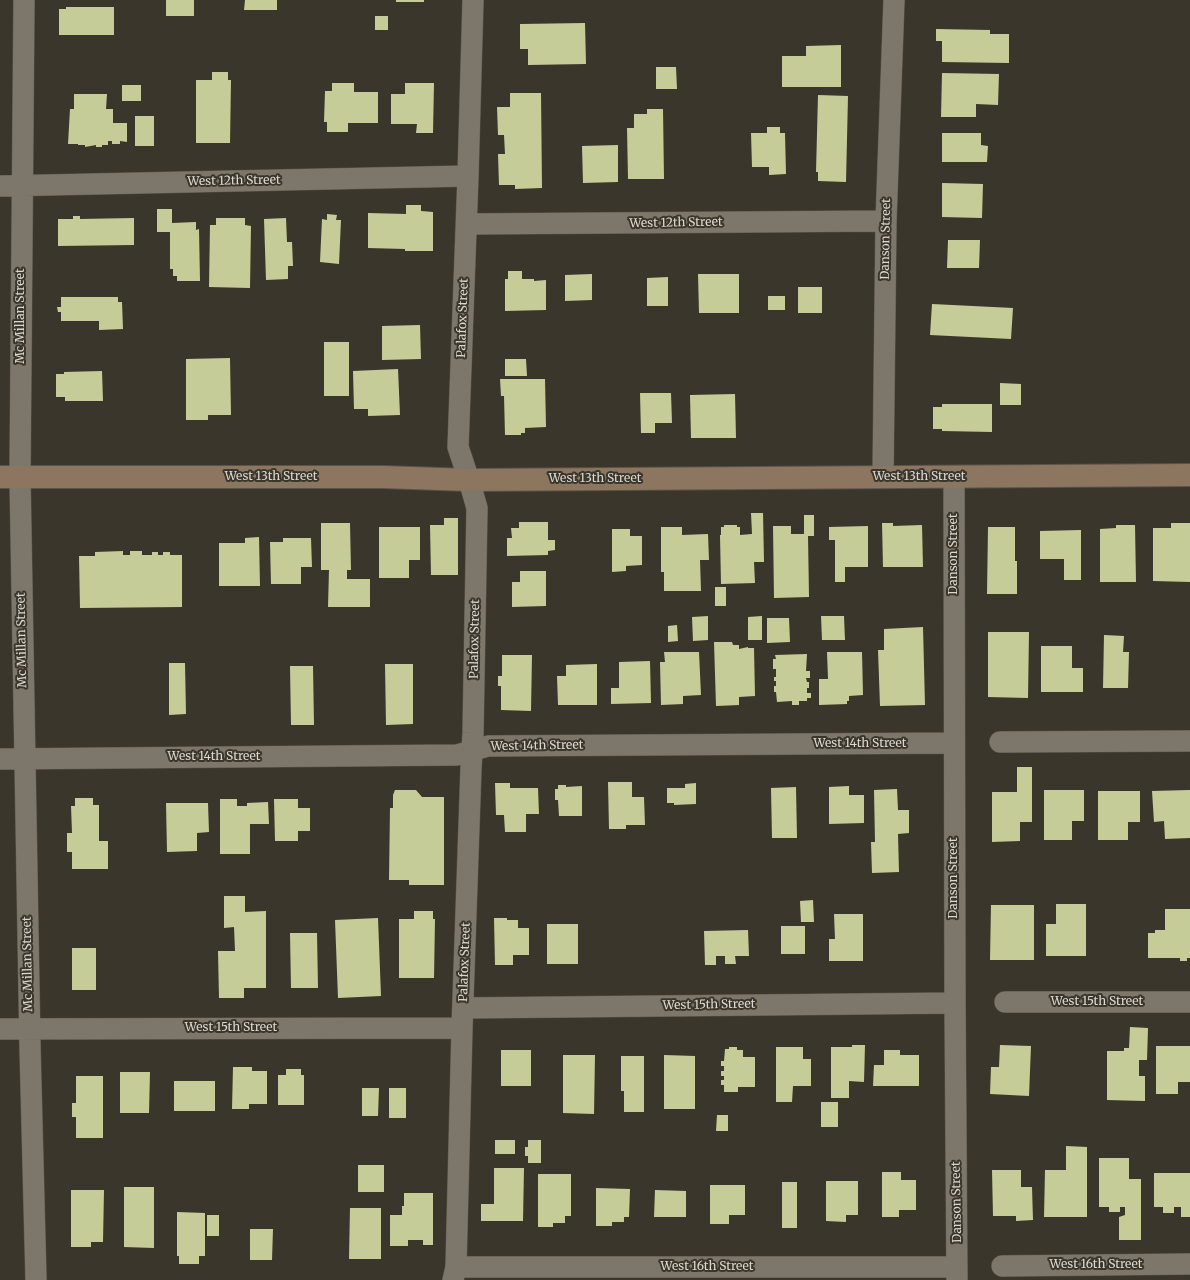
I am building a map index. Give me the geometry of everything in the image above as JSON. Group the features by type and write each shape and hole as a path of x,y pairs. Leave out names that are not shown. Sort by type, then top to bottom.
{"street":[{"name":"Mc Millan Street","path":"24,0 22,185 10,477 24,759 36,1280"},
{"name":"Palafox Street","path":"455,1273 462,1018 472,751 474,733 477,508 458,447 467,224 473,0"},
{"name":"Danson Street","path":"883,477 886,221 894,0"},
{"name":"West 12th Street","path":"0,186 468,176"},
{"name":"West 12th Street","path":"467,224 886,221"},
{"name":"West 13th Street","path":"10,477 383,477 469,480 1190,475"},
{"name":"Danson Street","path":"954,477 957,1273"},
{"path":"1000,742 1190,742"},
{"name":"West 14th Street","path":"0,759 457,755 488,746 954,743"},
{"name":"West 15th Street","path":"1005,1002 1190,1002"},
{"name":"West 15th Street","path":"0,1029 462,1018 955,1003"},
{"name":"West 16th Street","path":"1002,1266 1190,1264"},
{"name":"West 16th Street","path":"455,1273 957,1273"}],"building":[{"path":"166,0 194,0 194,16 166,16"},
{"path":"245,0 277,0 277,10 244,10"},
{"path":"396,0 424,0 424,2 396,2"},
{"path":"66,7 114,7 114,35 59,35 59,9 66,9"},
{"path":"375,16 388,16 388,30 375,30"},
{"path":"585,23 586,64 528,65 528,49 520,49 520,24"},
{"path":"936,29 990,30 990,34 1009,34 1009,63 942,62 942,41 936,41"},
{"path":"841,45 841,87 782,87 782,56 806,56 806,46"},
{"path":"656,67 676,67 677,89 656,89"},
{"path":"212,72 228,72 228,80 231,80 230,143 196,143 196,80 212,80"},
{"path":"942,73 999,74 998,105 976,104 976,117 941,117"},
{"path":"332,83 354,83 354,92 378,92 378,123 348,123 348,132 327,132 327,122 324,122 325,91 332,91"},
{"path":"405,83 434,83 433,133 416,133 417,124 391,124 391,94 405,94"},
{"path":"122,85 141,85 141,101 122,101"},
{"path":"510,93 541,93 542,188 515,189 515,185 499,185 498,154 505,154 504,135 498,135 497,107 510,107"},
{"path":"74,94 107,94 106,109 113,109 113,123 127,123 127,142 120,141 120,144 112,144 112,141 108,141 108,145 102,145 102,147 96,147 96,145 85,147 85,145 68,144 70,109 74,109"},
{"path":"818,95 848,96 846,182 818,181 818,172 816,172"},
{"path":"647,109 663,109 664,179 628,179 627,128 634,128 634,114 647,114"},
{"path":"135,116 154,116 154,146 135,146"},
{"path":"767,127 780,127 780,133 785,133 786,174 769,175 769,167 752,167 751,133 767,133"},
{"path":"942,133 981,133 981,145 988,146 987,162 942,162"},
{"path":"618,145 618,182 583,183 582,146"},
{"path":"942,183 983,184 982,218 942,217"},
{"path":"406,205 421,205 421,211 433,212 433,251 405,251 405,249 368,248 368,213 406,214"},
{"path":"157,209 172,209 172,223 196,222 196,230 199,229 200,281 177,281 177,276 173,276 173,269 170,269 170,232 157,232"},
{"path":"327,214 337,215 336,220 341,220 339,264 320,262 322,219 327,220"},
{"path":"73,216 80,216 80,219 134,218 134,245 58,246 58,219 73,219"},
{"path":"216,218 245,218 245,225 251,226 250,288 209,287 210,225 216,225"},
{"path":"286,218 287,242 292,242 293,266 288,266 288,279 266,280 264,219"},
{"path":"948,240 980,240 979,268 947,268"},
{"path":"508,271 522,271 522,279 534,279 534,281 546,280 546,310 505,311 505,279 508,279"},
{"path":"592,274 592,300 565,301 565,275"},
{"path":"698,274 739,274 739,313 699,313"},
{"path":"668,277 668,306 647,306 647,278"},
{"path":"798,287 822,287 822,313 798,313"},
{"path":"768,296 785,296 785,310 768,310"},
{"path":"61,297 118,297 118,302 122,302 123,329 99,330 99,321 61,321 61,312 58,312 57,307 61,307"},
{"path":"932,304 1013,308 1011,339 930,335"},
{"path":"420,325 421,359 382,360 382,326"},
{"path":"324,342 349,342 349,396 324,396"},
{"path":"230,358 231,415 208,415 208,420 186,420 186,359"},
{"path":"505,359 526,359 527,376 505,376"},
{"path":"398,369 400,415 368,416 368,409 354,409 353,371"},
{"path":"102,371 103,401 65,401 65,397 56,397 56,374 64,374 64,372"},
{"path":"500,379 545,379 546,427 525,428 525,433 521,433 521,435 505,435 504,396 501,396"},
{"path":"1000,383 1021,384 1021,405 1000,405"},
{"path":"640,393 671,393 672,423 655,423 655,433 641,433"},
{"path":"735,394 736,438 691,438 690,395"},
{"path":"942,404 992,404 992,432 942,431 942,429 933,429 933,407 942,407"},
{"path":"751,513 763,513 764,562 754,562 755,583 721,584 721,527 724,527 724,525 737,525 737,527 740,527 740,535 752,534"},
{"path":"804,515 814,515 814,536 808,536 809,597 774,598 773,526 791,526 791,534 804,534"},
{"path":"444,518 458,518 458,575 431,575 430,525 444,525"},
{"path":"519,522 548,522 548,540 555,540 555,550 548,551 548,555 507,556 507,538 512,538 511,528 519,528"},
{"path":"321,523 350,523 351,570 347,570 347,579 370,579 370,607 328,607 329,570 321,570"},
{"path":"882,523 893,523 893,526 922,525 923,567 883,567"},
{"path":"1171,523 1190,523 1190,582 1153,581 1153,528 1171,528"},
{"path":"1116,525 1135,525 1136,582 1100,582 1100,529 1116,528"},
{"path":"868,526 868,567 845,567 845,582 835,582 835,540 829,540 829,527"},
{"path":"379,527 420,527 420,560 409,560 409,578 379,578"},
{"path":"661,527 682,527 682,535 708,534 709,560 700,560 701,591 664,591 664,572 661,572"},
{"path":"988,527 1015,527 1017,594 987,594"},
{"path":"612,529 630,529 630,536 642,536 642,565 626,566 626,571 612,572"},
{"path":"1081,530 1081,580 1064,580 1064,559 1040,559 1040,531"},
{"path":"259,537 260,586 219,586 219,543 245,543 245,538"},
{"path":"283,538 311,538 312,567 301,567 301,584 271,584 270,542 283,542"},
{"path":"123,551 123,555 130,555 130,551 142,551 142,555 152,555 152,552 158,552 158,555 163,555 163,552 170,552 170,555 182,555 182,607 80,608 79,556 95,556 95,552"},
{"path":"520,571 546,571 546,606 512,607 512,582 520,582"},
{"path":"715,587 726,587 726,606 715,606"},
{"path":"708,616 708,640 693,641 692,617"},
{"path":"762,616 762,640 748,640 748,617"},
{"path":"821,616 844,616 845,640 822,640"},
{"path":"767,618 789,618 790,642 767,643"},
{"path":"677,625 678,641 668,642 668,626"},
{"path":"923,627 925,705 880,706 878,650 884,650 884,629"},
{"path":"988,632 1029,632 1028,698 988,697"},
{"path":"1104,635 1124,636 1123,652 1129,652 1128,688 1103,688"},
{"path":"714,642 732,642 733,645 739,645 739,649 748,647 754,648 755,696 739,697 739,705 716,706"},
{"path":"1041,646 1072,646 1072,668 1083,668 1083,692 1041,692"},
{"path":"664,652 699,652 701,695 683,696 683,704 661,705 660,662 665,662"},
{"path":"827,652 862,652 863,695 849,696 849,701 847,701 847,704 819,705 819,679 828,679"},
{"path":"807,654 806,671 810,671 810,678 806,678 807,682 809,682 807,693 811,693 811,698 807,698 807,701 799,701 799,705 792,705 792,701 777,702 776,692 774,692 774,686 776,686 774,677 776,677 776,669 773,669 773,659 776,659 775,655"},
{"path":"502,655 532,655 531,711 501,710 501,686 498,686 498,676 502,676"},
{"path":"650,661 651,703 611,704 611,688 619,688 619,662"},
{"path":"169,663 185,663 186,714 169,715"},
{"path":"385,664 413,664 413,724 386,725"},
{"path":"597,664 597,705 558,705 557,676 566,676 566,665"},
{"path":"290,666 313,666 314,725 291,725"},
{"path":"1017,767 1032,767 1032,822 1020,822 1020,841 992,842 992,792 1017,792"},
{"path":"608,782 632,782 632,797 644,797 645,825 626,825 626,829 609,829"},
{"path":"495,783 510,783 510,788 538,788 539,814 526,814 526,832 505,832 504,815 496,815"},
{"path":"696,783 696,804 674,805 674,803 667,803 667,788 685,788 685,784"},
{"path":"558,785 566,785 566,787 582,786 582,816 559,816 558,800 555,800 555,789 558,789"},
{"path":"849,786 849,795 864,795 864,823 829,824 829,787"},
{"path":"796,787 797,838 772,838 771,788"},
{"path":"897,789 898,810 909,810 909,833 898,834 899,872 872,873 871,842 875,842 874,790"},
{"path":"395,790 416,790 422,797 444,797 444,885 409,885 409,880 389,880 390,808 393,808 393,795"},
{"path":"1044,790 1084,790 1084,821 1072,821 1072,840 1044,840"},
{"path":"1190,790 1190,838 1165,839 1164,821 1154,822 1152,791"},
{"path":"1098,791 1140,791 1140,822 1128,822 1128,840 1098,840"},
{"path":"75,798 93,798 93,805 99,805 99,841 108,841 108,869 72,869 72,852 67,852 67,833 72,833 71,806 75,806"},
{"path":"220,799 237,799 237,806 247,806 247,803 268,802 269,824 250,824 250,854 220,854"},
{"path":"274,799 298,799 298,808 310,808 310,831 298,831 298,841 275,841"},
{"path":"166,803 208,803 209,832 197,833 197,851 167,852"},
{"path":"224,896 245,896 245,912 266,911 266,988 244,988 244,998 219,998 218,951 235,951 234,927 224,928"},
{"path":"813,900 814,922 801,922 800,901"},
{"path":"1056,904 1086,904 1086,956 1046,956 1046,924 1056,924"},
{"path":"991,905 1034,905 1034,960 990,960"},
{"path":"1165,909 1190,909 1190,958 1187,958 1187,961 1180,961 1180,958 1148,958 1148,933 1155,933 1155,930 1165,930"},
{"path":"414,911 433,911 433,919 435,919 434,978 399,978 399,919 414,919"},
{"path":"834,914 863,914 863,961 829,961 829,939 835,939"},
{"path":"378,918 381,996 338,998 335,920"},
{"path":"494,918 518,920 518,928 529,928 529,955 513,955 513,965 495,965"},
{"path":"547,924 578,924 578,964 547,964"},
{"path":"781,926 805,926 805,954 781,954"},
{"path":"748,930 749,956 735,956 736,964 725,964 725,956 716,956 716,965 705,965 704,931"},
{"path":"290,933 317,933 318,988 291,988"},
{"path":"72,948 96,948 96,990 72,990"},
{"path":"1130,1027 1148,1028 1147,1060 1139,1060 1139,1076 1145,1076 1145,1101 1107,1100 1107,1051 1124,1051 1124,1048 1129,1048"},
{"path":"852,1045 865,1045 864,1082 849,1081 849,1098 831,1098 831,1047 852,1047"},
{"path":"1000,1045 1031,1046 1029,1096 990,1094 991,1067 999,1067"},
{"path":"1156,1046 1190,1046 1190,1082 1178,1082 1178,1094 1156,1094"},
{"path":"729,1047 737,1047 737,1050 743,1050 743,1057 755,1057 755,1087 738,1087 738,1092 724,1092 724,1085 721,1085 721,1080 724,1080 724,1076 721,1076 721,1071 724,1071 724,1066 721,1066 721,1061 724,1061 725,1049 729,1049"},
{"path":"776,1047 803,1047 803,1059 811,1059 811,1086 793,1086 792,1102 776,1102"},
{"path":"501,1050 531,1050 531,1086 501,1086"},
{"path":"884,1050 900,1050 900,1055 919,1055 919,1086 873,1086 874,1065 884,1065"},
{"path":"563,1055 595,1055 594,1114 563,1113"},
{"path":"664,1055 695,1056 695,1109 664,1109"},
{"path":"621,1056 644,1056 644,1112 624,1112 624,1091 621,1091"},
{"path":"233,1067 252,1067 252,1071 267,1071 267,1104 249,1104 249,1109 232,1109"},
{"path":"286,1069 301,1069 301,1075 304,1075 304,1105 278,1105 278,1075 286,1075"},
{"path":"120,1072 150,1072 149,1113 120,1113"},
{"path":"76,1076 103,1076 103,1138 76,1138 76,1117 72,1117 72,1103 76,1103"},
{"path":"174,1081 215,1081 215,1111 174,1111"},
{"path":"362,1088 379,1088 378,1116 362,1116"},
{"path":"389,1088 406,1088 406,1118 389,1118"},
{"path":"821,1102 838,1102 838,1127 821,1127"},
{"path":"717,1115 728,1115 728,1131 716,1131"},
{"path":"495,1140 515,1140 515,1154 495,1154"},
{"path":"528,1140 541,1140 541,1163 528,1163 528,1156 525,1156 525,1147 528,1147"},
{"path":"1066,1146 1087,1147 1087,1217 1044,1217 1045,1170 1066,1170"},
{"path":"1099,1158 1129,1158 1129,1179 1141,1179 1141,1240 1119,1240 1119,1217 1125,1215 1125,1207 1120,1207 1120,1212 1109,1212 1109,1207 1099,1207"},
{"path":"358,1165 384,1165 384,1192 358,1192"},
{"path":"494,1168 524,1168 523,1221 481,1221 481,1204 494,1204"},
{"path":"992,1170 1021,1170 1021,1187 1032,1187 1033,1220 1016,1221 1016,1216 993,1216"},
{"path":"882,1172 901,1172 901,1180 916,1180 916,1210 899,1210 899,1217 882,1217"},
{"path":"1154,1173 1190,1173 1190,1217 1181,1217 1181,1207 1174,1207 1174,1213 1163,1213 1163,1207 1154,1207"},
{"path":"538,1174 571,1174 571,1216 565,1216 565,1223 553,1223 553,1227 538,1227"},
{"path":"826,1181 858,1181 858,1215 846,1215 846,1222 826,1221"},
{"path":"782,1182 797,1182 797,1228 782,1228"},
{"path":"710,1185 745,1185 745,1215 729,1215 729,1224 710,1224"},
{"path":"124,1187 154,1187 154,1248 124,1247"},
{"path":"596,1188 630,1189 629,1217 624,1217 624,1222 612,1222 612,1226 596,1226"},
{"path":"71,1190 104,1190 103,1242 91,1242 91,1247 71,1247"},
{"path":"655,1190 686,1191 686,1217 654,1217"},
{"path":"404,1193 433,1193 433,1245 423,1245 423,1240 408,1240 408,1246 390,1246 390,1215 402,1215"},
{"path":"350,1208 381,1208 381,1259 349,1259"},
{"path":"177,1212 205,1213 205,1256 199,1256 199,1264 179,1264 179,1256 177,1256"},
{"path":"207,1215 219,1215 219,1236 207,1236"},
{"path":"250,1229 273,1229 272,1260 250,1260"}]}
